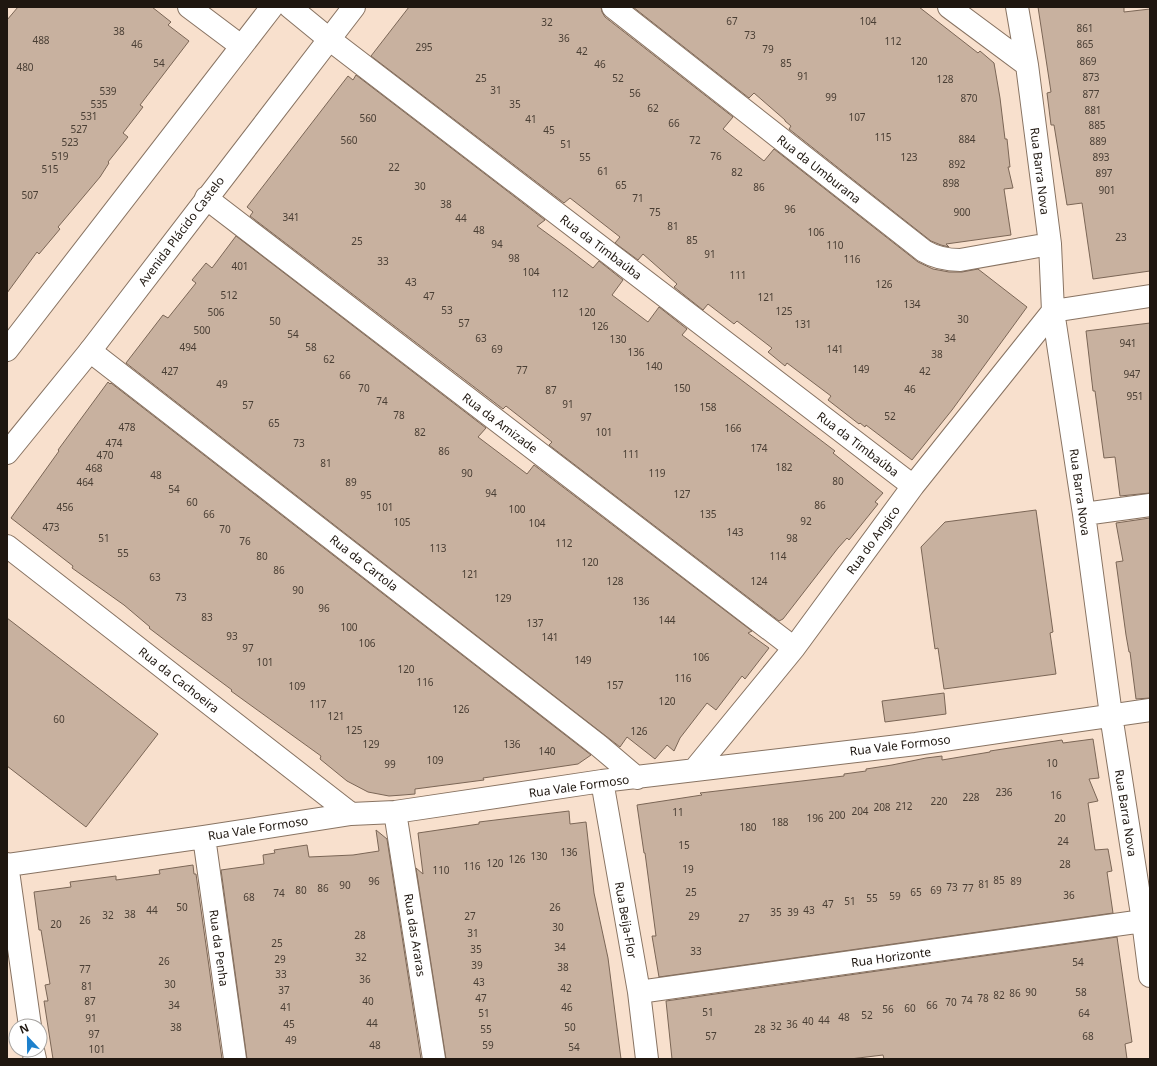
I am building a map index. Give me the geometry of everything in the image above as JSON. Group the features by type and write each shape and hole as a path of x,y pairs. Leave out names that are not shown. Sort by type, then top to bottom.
{"street":[{"path":"189,7 241,46"},
{"path":"7,350 272,7"},
{"name":"Rua da Timbaúba","path":"290,7 329,39 913,486"},
{"name":"Avenida Plácido Castelo","path":"7,453 90,350 354,7"},
{"name":"Rua da Umburana","path":"613,7 924,251 935,257 947,260 960,260 1050,244"},
{"path":"949,7 1027,65"},
{"name":"Rua Barra Nova","path":"1017,7 1027,65 1050,244 1053,311 1084,514 1110,715 1143,921 1150,976"},
{"name":"Rua da Amizade","path":"206,198 794,648"},
{"path":"1053,311 1150,296"},
{"name":"Rua do Angico","path":"694,770 794,648 913,486 1053,311"},
{"name":"Rua da Cartola","path":"90,350 598,745 637,778"},
{"path":"1084,514 1150,504"},
{"name":"Rua da Cachoeira","path":"7,546 351,814"},
{"name":"Rua Vale Formoso","path":"8,864 204,837 351,814 396,812 602,781 916,744 1150,710"},
{"name":"Rua Beija-Flor","path":"602,781 639,992 647,1059"},
{"name":"Rua das Araras","path":"396,812 434,1059"},
{"name":"Rua da Penha","path":"204,837 235,1059"},
{"path":"8,864 29,1018"},
{"name":"Rua Horizonte","path":"639,992 1143,921"}],"building":[{"path":"18,7 152,7 171,22 168,25 189,41 140,105 143,107 123,133 128,137 108,162 109,163 100,177 58,227 60,229 39,254 37,252 7,293 7,20"},
{"path":"409,7 601,7 605,17 733,117 723,129 764,161 774,149 918,262 933,269 949,272 962,272 978,269 1027,307 952,410 912,460 866,425 865,427 860,423 859,424 828,400 831,396 787,363 785,366 768,352 772,348 737,321 734,324 708,304 703,310 674,287 677,284 643,254 638,260 615,243 620,237 570,198 564,203 371,56"},
{"path":"633,7 919,7 978,53 980,51 994,63 1005,139 1007,139 1010,167 1008,167 1013,188 1004,189 1011,235 946,244 949,247 931,241 789,129 791,126 754,93 749,98"},
{"path":"1038,7 1124,7 1124,12 1150,9 1150,271 1093,279 1082,203 1067,205 1054,125 1051,125 1047,93 1051,92"},
{"path":"356,75 545,220 537,226 593,268 599,261 623,280 612,295 648,322 659,307 687,329 682,335 835,451 833,453 883,493 875,502 878,504 849,540 847,538 838,548 783,619 779,621 549,445 552,442 506,406 503,409 250,216 253,212 247,207 348,76 353,80"},
{"path":"236,236 486,428 478,437 527,474 534,465 752,631 748,633 769,648 745,679 742,676 716,710 707,703 680,738 674,751 667,745 655,759 627,737 620,747 126,363 163,315 168,318 196,283 192,280 206,263 212,268"},
{"path":"1150,323 1150,493 1120,496 1115,457 1104,458 1095,391 1093,391 1086,331"},
{"path":"108,382 591,755 578,764 483,778 484,780 415,789 415,794 389,796 368,792 347,781 320,759 321,756 231,691 232,690 149,628 150,627 124,605 72,568 73,566 11,518 59,451 58,450"},
{"path":"1036,510 1053,632 1050,633 1056,674 944,689 938,648 935,649 921,547 945,522"},
{"path":"1150,518 1150,698 1136,699 1116,562 1123,561 1116,523"},
{"path":"7,618 158,734 86,827 7,766"},
{"path":"944,693 946,714 885,722 882,701"},
{"path":"1093,739 1099,778 1089,779 1098,801 1088,803 1095,850 1108,849 1112,871 1107,872 1113,913 659,977 652,936 656,936 637,805 702,795 700,793 844,776 844,774 866,771 866,769 926,758 942,756 942,760 1062,740 1063,743"},
{"path":"569,811 570,824 586,822 594,893 608,958 621,1059 446,1059 416,868 423,874 418,833 479,824 479,822"},
{"path":"376,830 387,839 421,1059 247,1059 221,870 264,864 263,855 275,853 274,850 307,845 309,857 353,855 379,851"},
{"path":"193,865 194,874 196,874 222,1059 53,1059 48,1018 47,1018 44,1001 48,1001 45,985 50,984 41,930 39,930 34,892 71,887 70,882 116,876 116,880 160,874 159,870"},
{"path":"1117,937 1132,1042 1125,1044 1127,1059 884,1059 883,1055 850,1059 672,1059 666,1001"}]}
